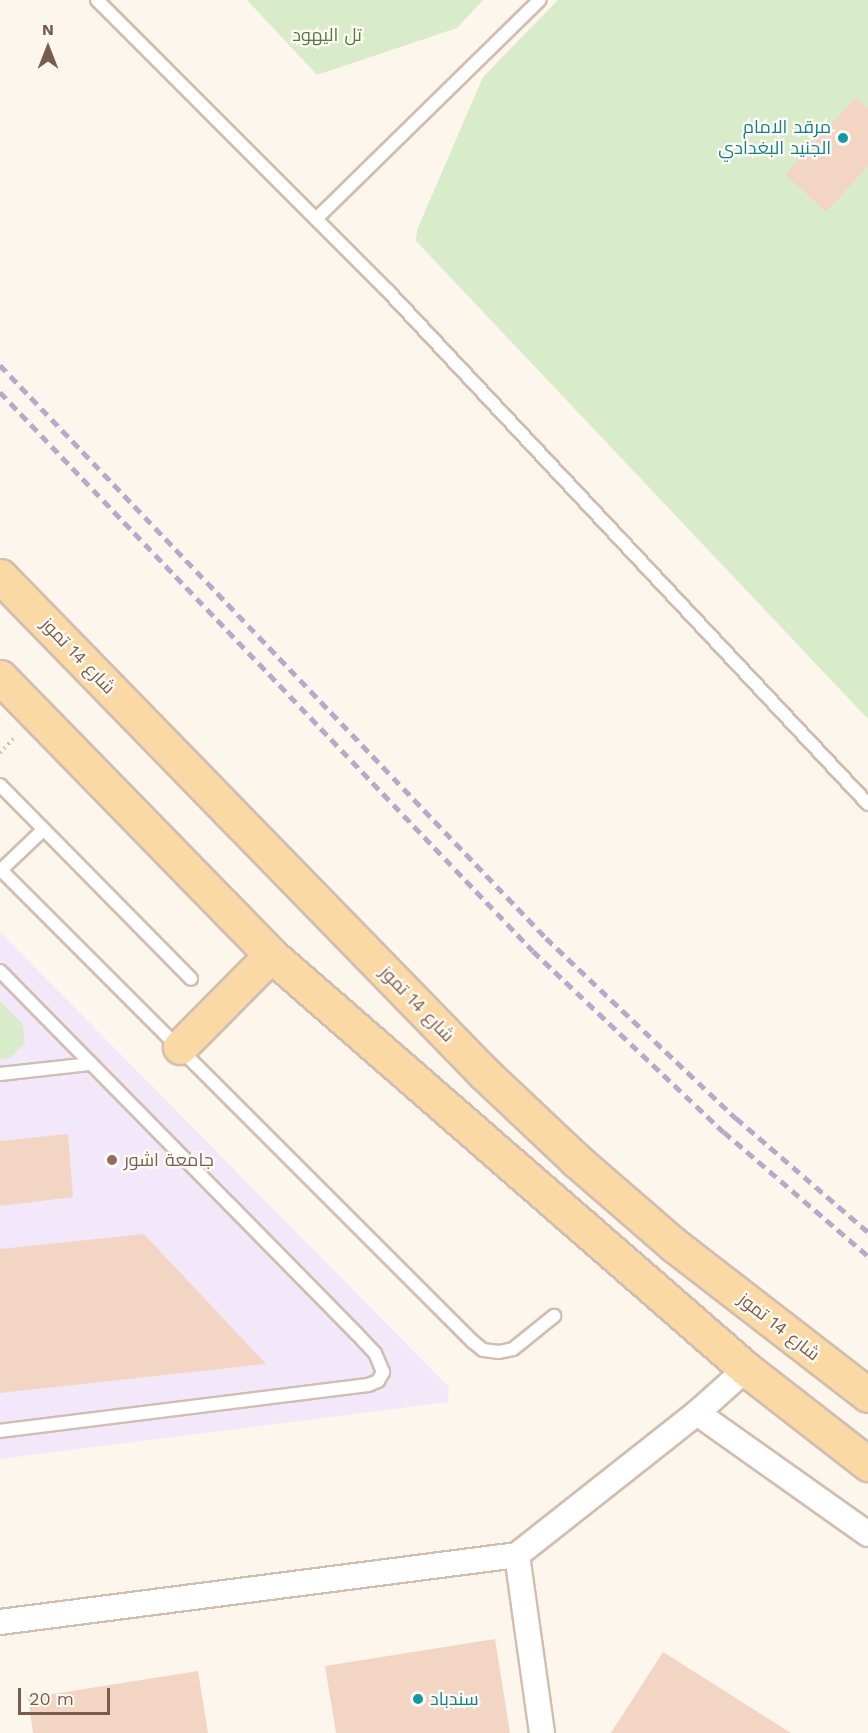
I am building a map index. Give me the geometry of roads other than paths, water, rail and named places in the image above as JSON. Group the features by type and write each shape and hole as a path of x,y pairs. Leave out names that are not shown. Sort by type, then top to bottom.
{"main road":[{"name":"شارع 14 تموز","path":"0,576 484,1073 576,1160 674,1245 868,1395"},
{"path":"0,676 271,955 746,1369 868,1464"},
{"path":"180,1047 271,955"}],"street":[{"path":"0,1622 517,1555 697,1413 746,1369"},
{"path":"697,1413 868,1534"},
{"path":"517,1555 542,1733"}],"lane":[{"path":"97,0 395,298 868,804"},
{"path":"316,219 540,0"},
{"path":"0,785 191,979"},
{"path":"44,829 0,869 180,1047 459,1330 483,1350 499,1352 513,1348 554,1316"},
{"path":"0,971 357,1334 375,1353 383,1372 378,1381 368,1385 0,1431"},
{"path":"0,1074 91,1064"}],"railway":[{"path":"0,365 546,938 736,1118 868,1232"},
{"path":"0,392 533,951 724,1132 868,1256"}],"place":[{"name":"مرقد الامام الجنيد البغدادي","path":"843,138"},
{"name":"جامعة اشور","path":"112,1160"},
{"name":"سندباد","path":"418,1699"}],"park label":[{"name":"تل اليهود","path":"327,35"}]}
